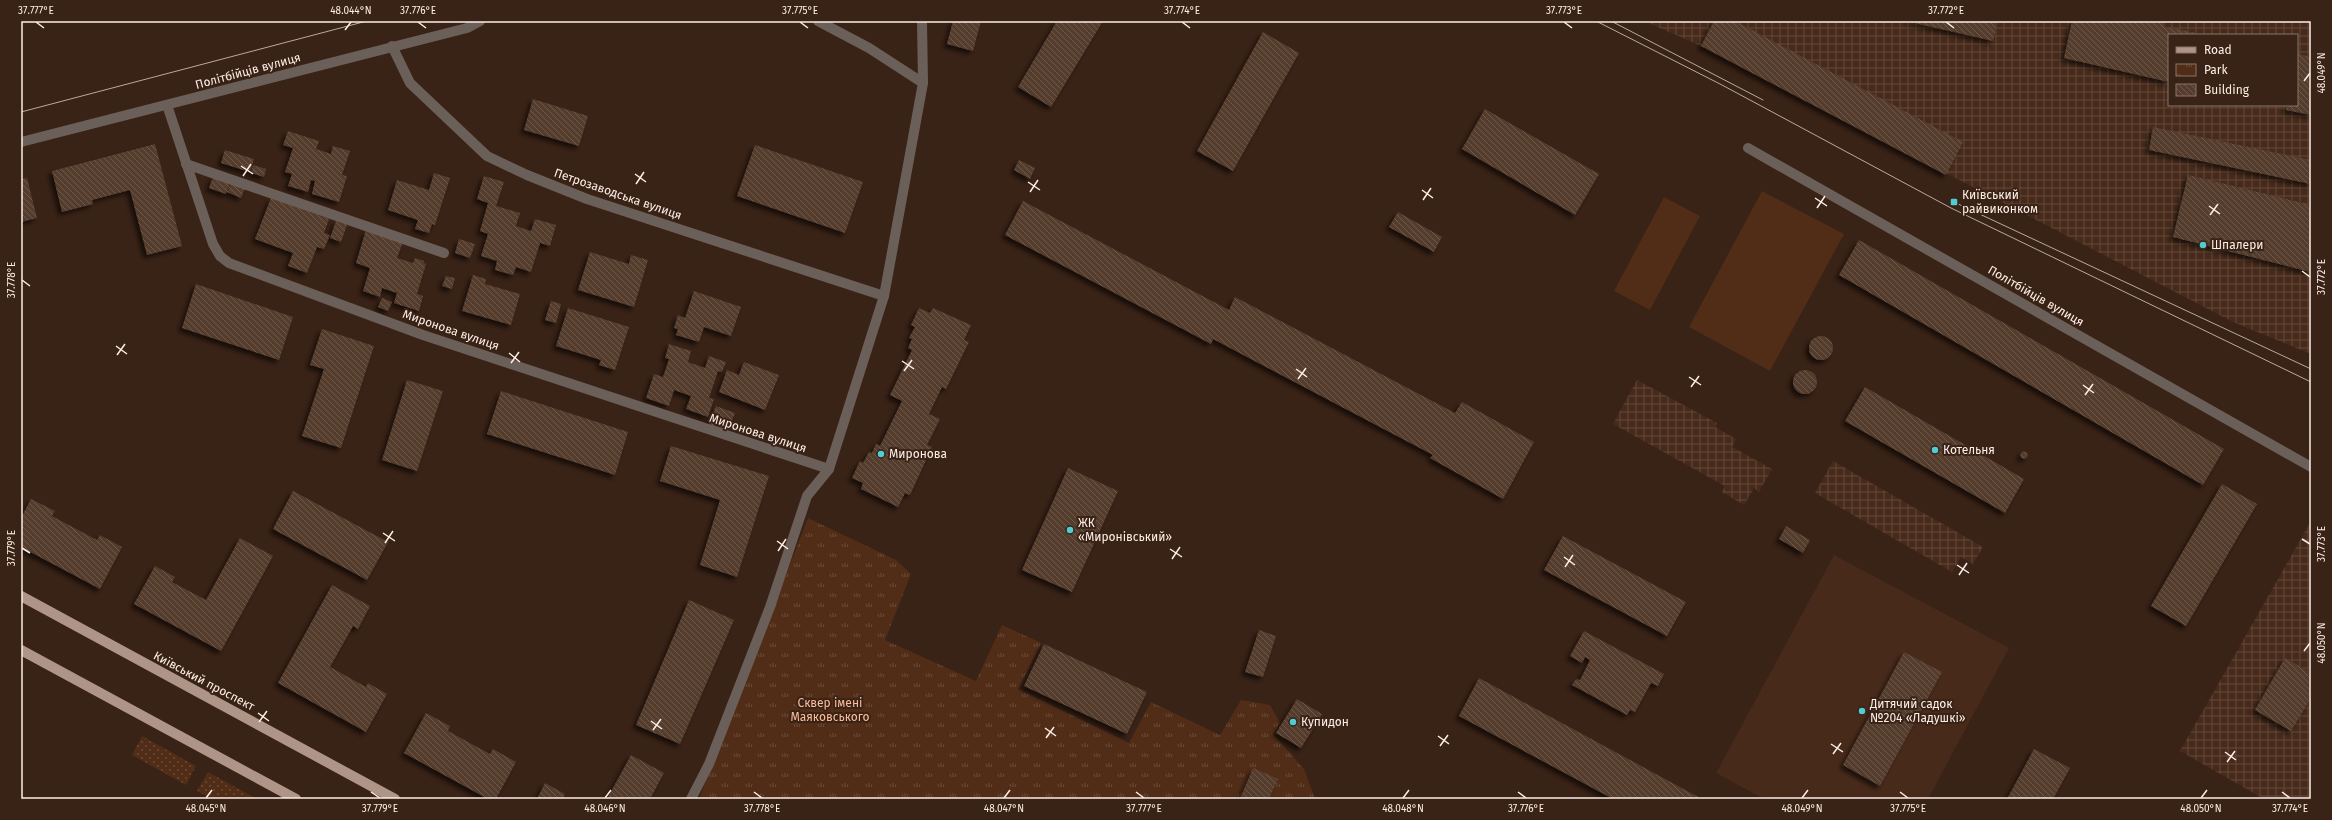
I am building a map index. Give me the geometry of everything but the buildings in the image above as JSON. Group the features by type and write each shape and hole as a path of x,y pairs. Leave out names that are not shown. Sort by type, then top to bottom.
{"main road":[{"name":"Київський проспект","path":"21,596 396,799"},
{"path":"21,650 296,799"}],"street":[{"name":"Політбійців вулиця","path":"21,142 467,28 480,21"},
{"path":"818,21 869,48 923,83"},
{"path":"691,799 709,764 768,614 807,496 829,469 884,296 923,83 922,21"},
{"name":"Петрозаводська вулиця","path":"392,46 410,83 487,156 527,176 587,199 884,296"},
{"name":"Миронова вулиця","path":"167,105 213,244 220,256 229,263 423,335 829,469"},
{"name":"Політбійців вулиця","path":"1748,148 2311,467"},
{"path":"186,164 444,253"}],"shaded area":[{"path":"1644,21 2311,21 2311,354 2233,322 1701,46"},
{"path":"1637,380 1717,423 1715,427 1736,439 1732,447 1772,469 1759,492 1754,488 1744,505 1722,492 1725,486 1613,424"},
{"path":"1833,461 1983,547 1973,564 1961,557 1952,572 1815,493"},
{"path":"2311,521 2311,799 2264,799 2180,751"},
{"name":"Дитячий садок №204 «Ладушкі»","path":"1834,555 2009,648 1928,799 1764,799 1716,773"}],"green space":[{"path":"1762,191 1844,234 1770,371 1689,327"},
{"path":"1664,197 1700,216 1650,310 1614,291"},
{"name":"Сквер імені Маяковського","path":"808,518 896,560 911,574 885,640 976,681 1002,625 1041,643 1018,689 1129,743 1151,702 1220,735 1241,700 1270,705 1280,723 1273,734 1304,769 1315,799 699,799"},
{"path":"142,736 196,766 186,785 132,755"},
{"path":"208,772 257,799 212,799 197,791"}],"tram line":[{"path":"21,112 367,21"},
{"path":"1596,21 1722,85 1951,208 2311,382"},
{"path":"1611,21 1763,100"},
{"path":"1956,203 2311,369"}],"place":[{"name":"Київський райвиконком","path":"1954,202"},
{"name":"Шпалери","path":"2203,245"},
{"name":"Котельня","path":"1935,450"},
{"name":"Миронова","path":"881,454"},
{"name":"ЖК «Миронівський»","path":"1070,530"},
{"name":"Дитячий садок №204 «Ладушкі»","path":"1862,711"},
{"name":"Купидон","path":"1293,722"}]}
